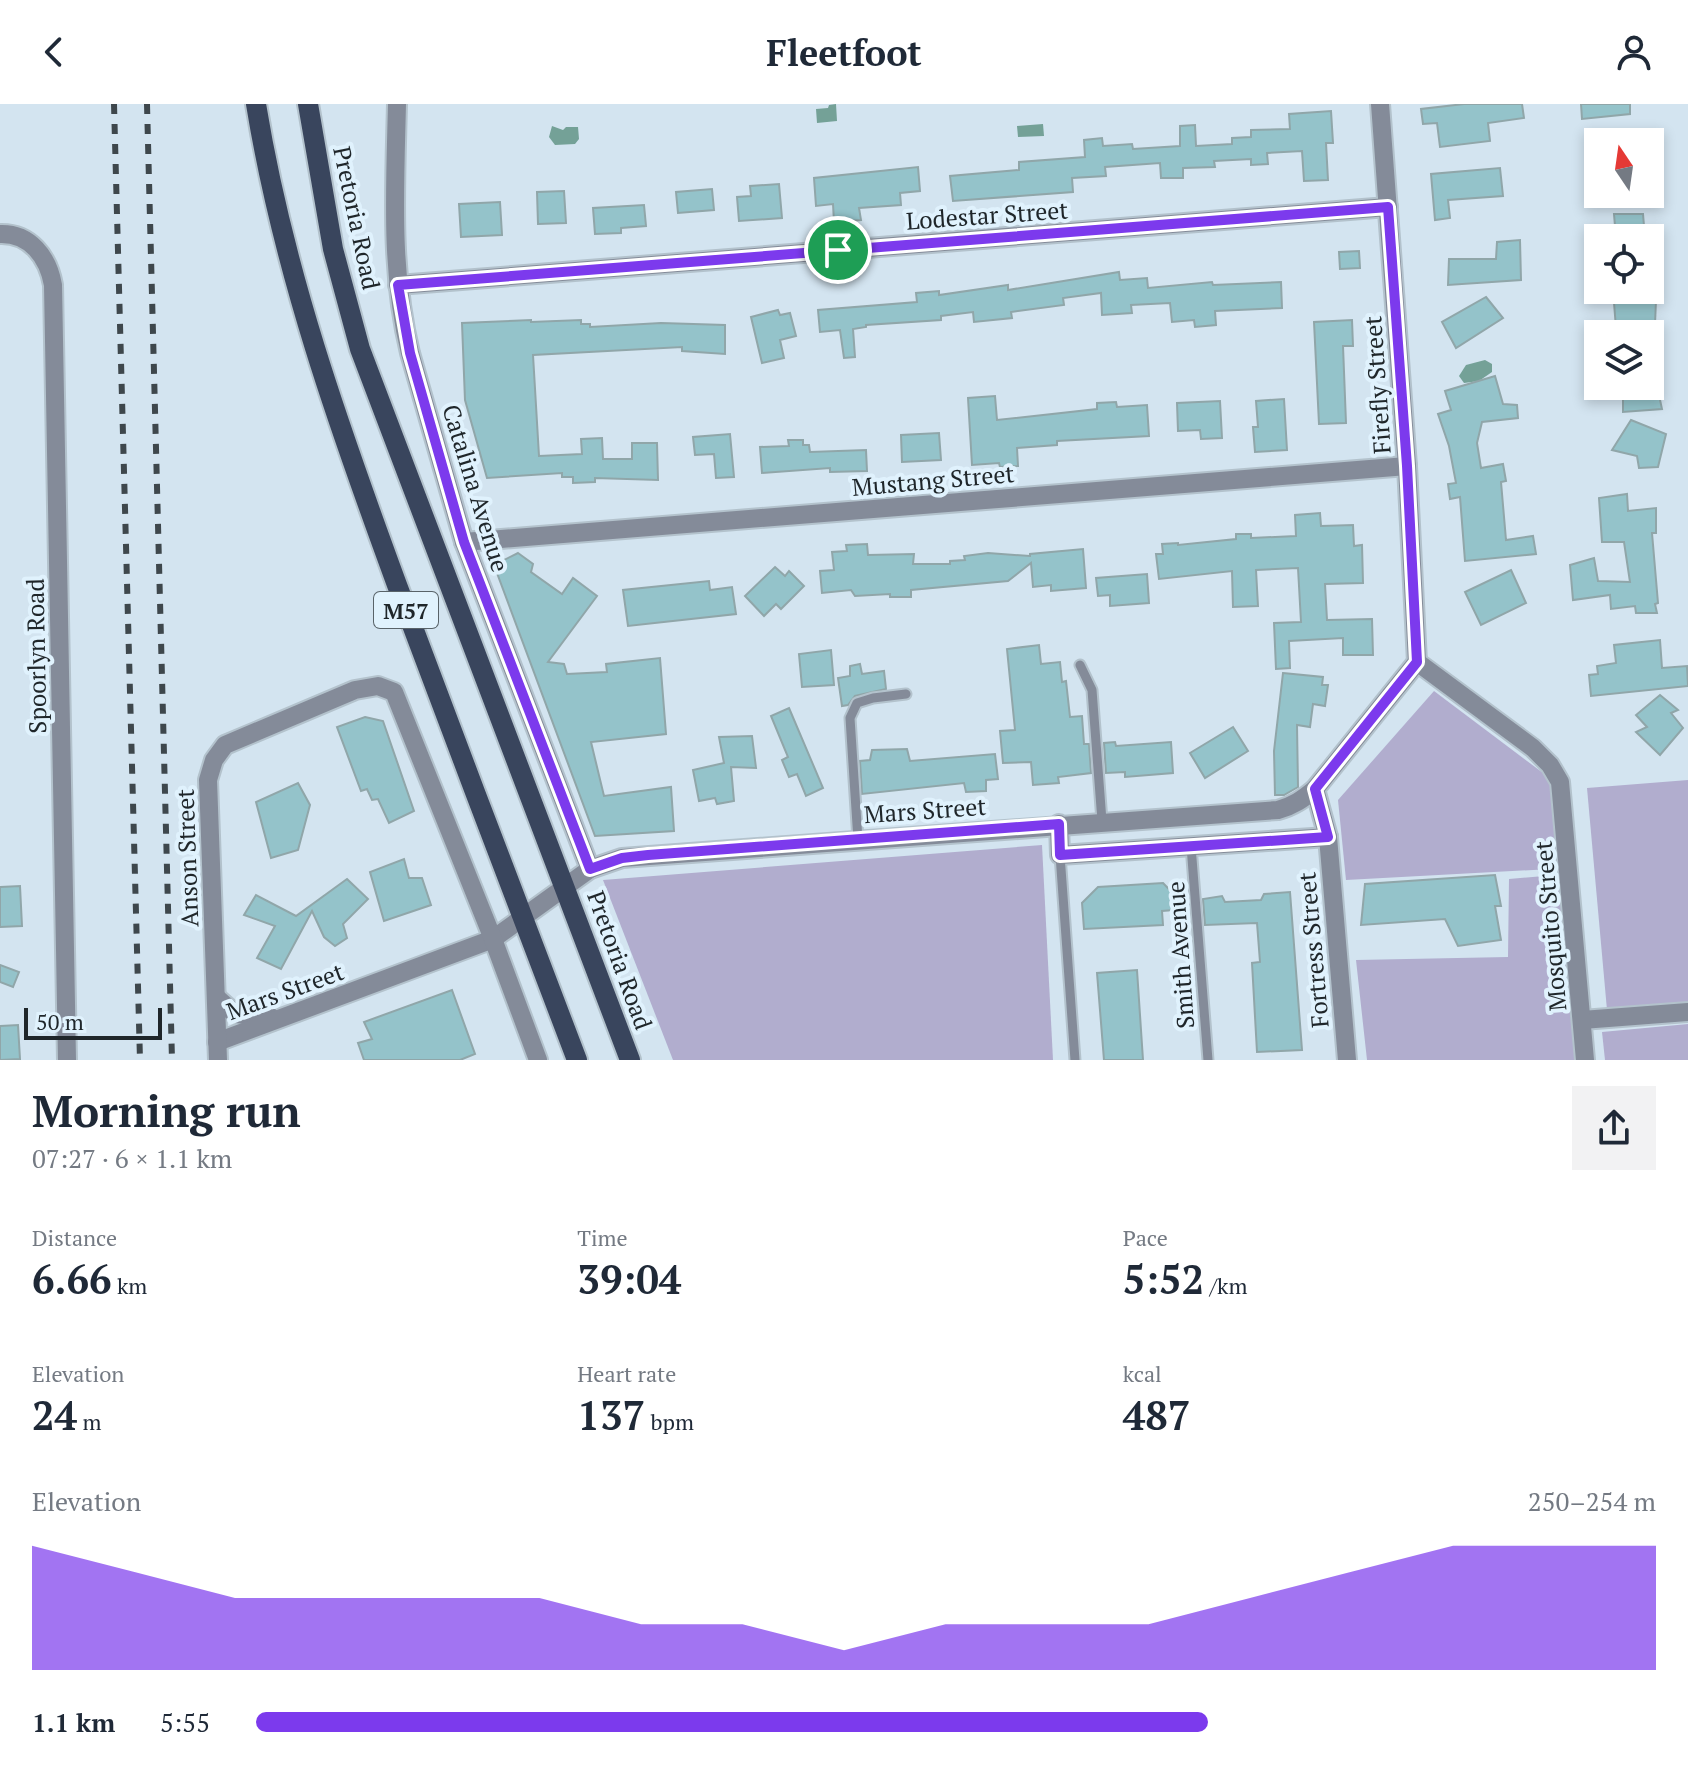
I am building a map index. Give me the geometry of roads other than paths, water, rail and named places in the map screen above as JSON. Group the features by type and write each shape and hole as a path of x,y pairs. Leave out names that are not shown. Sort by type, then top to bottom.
{"main road":[{"name":"M57","path":"256,104 286,253 315,353 418,642 577,1060"},
{"name":"Pretoria Road","path":"308,104 333,249 360,349 630,1060"}],"street":[{"name":"Catalina Avenue","path":"397,104 394,225 398,285 410,353 464,542 590,869"},
{"name":"Firefly Street","path":"1380,104 1407,466 1417,662"},
{"name":"Lodestar Street","path":"398,285 1388,207"},
{"name":"Spoorlyn Road","path":"0,234 16,234 42,254 51,274 54,301 67,1060"},
{"name":"Mustang Street","path":"464,542 1407,466"},
{"name":"Mars Street","path":"218,1051 282,1018 493,939 590,869 622,858 1278,810 1301,801 1315,789 1417,662"},
{"name":"Mosquito Street","path":"1417,662 1541,755 1556,773 1562,789 1585,1060"},
{"name":"Anson Street","path":"218,1051 208,780 214,760 225,745 355,690 378,686 394,692 493,939"},
{"name":"Fortress Street","path":"1315,789 1328,837 1347,1060"},
{"path":"1059,824 1060,855 1328,837"},
{"path":"493,939 538,1060"},
{"path":"216,997 235,1014 282,1018"},
{"path":"1582,1020 1688,1012"}],"lane":[{"path":"1080,665 1092,690 1102,821"},
{"path":"858,840 850,718 857,703 906,694"},
{"name":"Smith Avenue","path":"1191,846 1208,1060"},
{"path":"1060,855 1075,1060"}],"railway":[{"path":"114,104 140,1060"},
{"path":"147,104 172,1060"}]}
